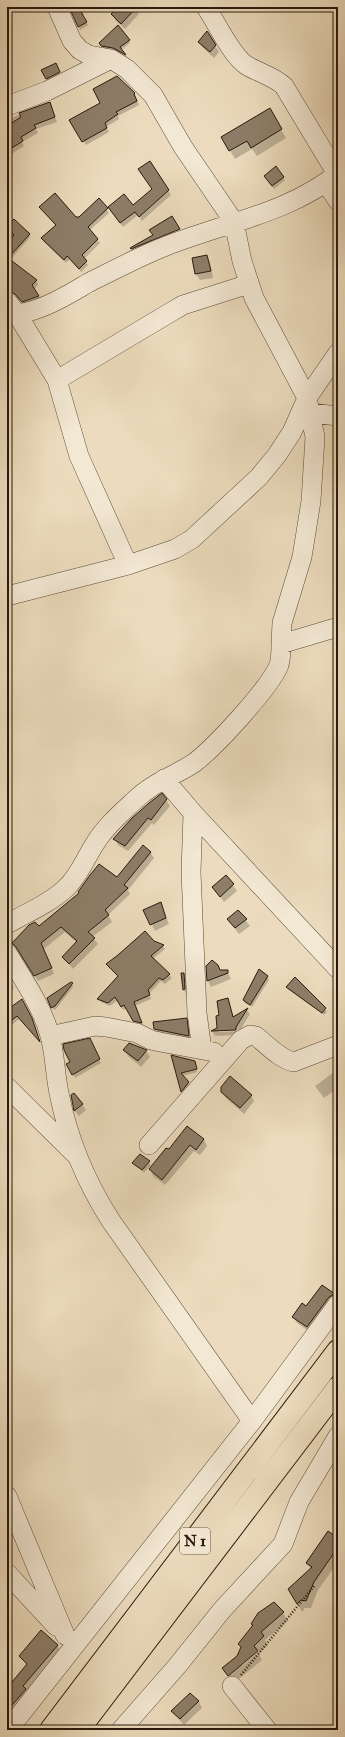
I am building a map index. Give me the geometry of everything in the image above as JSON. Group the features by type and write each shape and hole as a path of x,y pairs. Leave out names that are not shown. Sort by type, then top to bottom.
{"highway":[{"name":"N 1","path":"51,1730 338,1351"},
{"name":"N 1","path":"78,1730 338,1388"}],"street":[{"path":"7,924 59,894 67,887 74,879 96,842 107,827 150,787 202,757 249,707 275,673 280,659 282,623 302,557 311,501 314,437 309,406 254,298 242,261 234,222 191,159 153,95 127,69 111,59 89,55 80,50 72,42 57,7"},
{"path":"206,7 237,57 246,65 276,79 284,86 334,177 338,201"},
{"path":"7,106 47,91 111,59"},
{"path":"10,310 35,310 54,302 124,264 155,250 280,207 334,177"},
{"path":"57,380 183,305 249,284"},
{"path":"10,310 57,380 79,456 128,565"},
{"path":"7,596 128,565 175,549 192,539 259,477 277,455 309,406 338,353"},
{"path":"309,406 338,416"},
{"path":"281,644 338,627"},
{"path":"164,779 193,813 338,969"},
{"path":"193,813 191,872 197,1013 202,1050"},
{"path":"7,953 32,994 42,1014 50,1036 59,1094 76,1155 94,1195 110,1222 252,1421"},
{"path":"50,1036 95,1026 137,1033 151,1040 160,1042 220,1053 229,1052"},
{"path":"149,1145 229,1052 241,1040 250,1035 256,1036 290,1061 301,1059 338,1045"},
{"path":"7,1087 76,1155"},
{"path":"8,1730 69,1641 252,1421 338,1304"},
{"path":"121,1730 178,1665 222,1610 283,1544 299,1502 338,1436"},
{"path":"7,1496 69,1641"},
{"path":"7,1573 69,1641"},
{"path":"232,1686 267,1730"}],"path":[{"path":"232,1686 315,1585"}],"building":[{"path":"69,7 78,7 87,22 78,27"},
{"path":"118,7 137,7 121,24 111,14"},
{"path":"118,25 130,40 120,47 126,55 113,48 101,46 99,43"},
{"path":"207,31 216,45 210,52 198,42"},
{"path":"56,63 60,72 46,79 41,70"},
{"path":"117,76 135,93 134,94 137,101 116,112 118,114 105,123 107,128 82,142 69,120 100,103 93,89"},
{"path":"50,102 55,117 34,125 36,128 21,137 23,141 7,151 7,126 21,117 19,113"},
{"path":"270,108 282,129 251,148 247,141 229,151 221,137"},
{"path":"150,161 169,190 139,217 135,212 120,223 108,207 124,194 133,205 152,189 138,169"},
{"path":"276,166 284,177 272,186 264,176"},
{"path":"55,193 76,217 79,217 99,198 108,208 88,227 98,239 82,255 87,261 79,269 67,256 64,260 41,238 56,225 39,207"},
{"path":"172,216 180,229 131,249 130,248 153,235 149,230"},
{"path":"14,219 30,234 8,258 37,280 32,285 39,296 22,302 15,294 7,290 7,243 14,235 7,228 7,226"},
{"path":"207,255 211,271 195,274 192,258"},
{"path":"162,793 167,799 151,820 148,818 125,846 113,839 132,818"},
{"path":"143,845 151,852 124,885 128,888 105,910 109,915 88,932 95,938 69,964 62,957 77,941 61,927 41,943 52,968 34,976 12,943 29,925 35,922 39,926 79,893 78,892 99,864 117,877"},
{"path":"226,875 234,884 220,897 212,887"},
{"path":"161,902 166,918 150,925 143,910"},
{"path":"238,910 247,919 235,928 227,919"},
{"path":"145,931 154,941 164,945 151,956 170,974 163,980 159,978 148,990 150,995 134,1002 142,1023 133,1021 124,1005 121,1007 115,997 108,1003 97,999 118,976 106,964"},
{"path":"212,960 218,965 220,970 228,970 228,973 207,981 206,966"},
{"path":"259,969 268,976 250,1005 243,1000"},
{"path":"181,973 184,973 185,989 183,990"},
{"path":"295,977 326,1008 322,1013 286,987"},
{"path":"71,982 73,983 55,1006 51,1008 47,998"},
{"path":"228,998 233,1017 248,1008 236,1027 236,1030 211,1031 217,1028 216,1016 219,1015 217,1001"},
{"path":"22,999 32,1018 40,1042 17,1016 7,1024 7,1010"},
{"path":"187,1018 189,1036 154,1029 153,1022"},
{"path":"90,1038 100,1059 72,1075 66,1064 70,1062 64,1050 63,1044"},
{"path":"129,1043 147,1050 138,1061 123,1050"},
{"path":"171,1055 195,1061 197,1069 181,1073 189,1082 181,1092"},
{"path":"230,1076 252,1095 240,1108 221,1092 221,1087"},
{"path":"74,1093 83,1104 74,1111 71,1095"},
{"path":"187,1126 204,1139 196,1150 190,1145 162,1180 149,1169 166,1148 169,1149"},
{"path":"140,1154 150,1161 142,1170 132,1163"},
{"path":"322,1285 335,1294 329,1297 307,1327 292,1317 302,1303 306,1306"},
{"path":"328,1531 338,1538 338,1547 314,1582 306,1601 301,1600 297,1604 288,1589 312,1567 306,1563"},
{"path":"274,1602 284,1612 261,1632 264,1636 254,1646 258,1651 228,1676 222,1668 237,1656 241,1647 238,1644 253,1625 251,1624 258,1613"},
{"path":"41,1630 58,1645 23,1686 26,1689 7,1711 7,1688 27,1664 19,1656"},
{"path":"190,1693 199,1701 180,1719 171,1711"}]}
